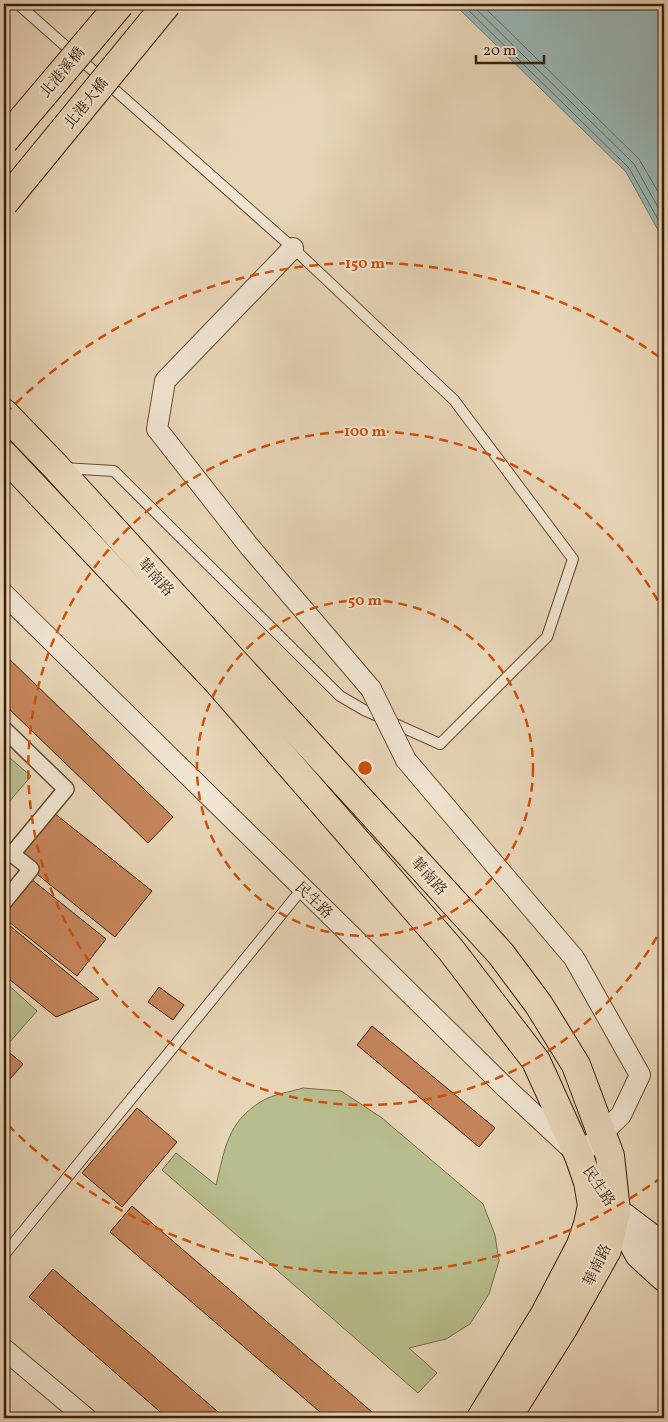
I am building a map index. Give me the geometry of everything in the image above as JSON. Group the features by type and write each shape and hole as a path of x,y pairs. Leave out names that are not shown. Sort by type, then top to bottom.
{"main road":[{"name":"北港溪橋","path":"4,141 120,4"},
{"name":"北港大橋","path":"4,203 167,4"},
{"name":"華南路","path":"4,413 56,467 501,954 539,1005 576,1066 610,1156 616,1211 607,1250 565,1326 507,1418"},
{"name":"華南路","path":"4,455 218,682 451,950 536,1060 579,1156 588,1182 592,1205 582,1245 545,1314 481,1418"},
{"name":"民生路","path":"579,1156 616,1211 639,1254 664,1277"},
{"name":"民生路","path":"616,1211 664,1248"}],"street":[{"path":"292,248 165,381 157,429 250,546 371,689 406,760 574,958 640,1075 621,1115 579,1156"},
{"name":"民生路","path":"4,594 302,889 507,1089 579,1156"},
{"path":"4,729 66,789 12,854 31,869 4,902"},
{"path":"4,1349 86,1418"}],"lane":[{"path":"18,4 292,248 454,400 573,559 547,637 440,744 364,710 340,696 114,471 56,467"},
{"path":"4,1255 302,889"}],"green space":[{"path":"4,753 31,776 4,808"},
{"path":"4,981 37,1011 9,1043 4,1038"},
{"path":"303,1088 341,1091 382,1118 483,1204 495,1235 499,1261 489,1294 470,1324 446,1339 409,1348 437,1373 418,1393 162,1170 176,1153 216,1185 229,1137 241,1118 262,1101"}],"water":[{"path":"454,4 664,4 664,241 626,172"}],"building":[{"path":"4,654 173,817 148,843 4,704"},
{"path":"49,809 152,891 115,937 12,854"},
{"path":"21,871 106,939 77,976 4,918 4,892"},
{"path":"4,921 99,999 56,1017 4,975"},
{"path":"159,987 184,1005 173,1020 148,1002"},
{"path":"372,1026 495,1128 479,1147 357,1045"},
{"path":"4,1048 23,1064 4,1086"},
{"path":"137,1108 177,1142 122,1207 82,1173"},
{"path":"132,1206 379,1418 327,1418 110,1232"},
{"path":"53,1269 225,1418 167,1418 29,1297"}]}
